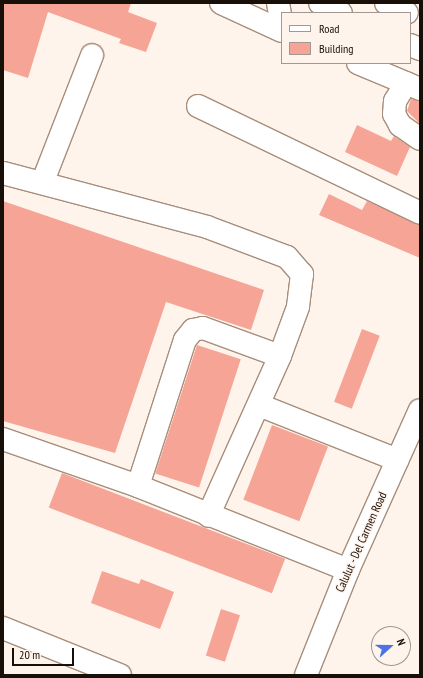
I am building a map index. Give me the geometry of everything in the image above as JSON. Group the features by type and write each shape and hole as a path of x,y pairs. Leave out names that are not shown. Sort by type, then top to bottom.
{"main road":[{"path":"221,3 281,31"},
{"path":"278,3 281,20"},
{"path":"320,3 339,12"},
{"path":"386,3 405,12"},
{"path":"411,14 420,19"},
{"path":"43,181 92,55"},
{"path":"360,64 413,86 396,101 394,114 400,124 420,139"},
{"path":"198,106 420,213"},
{"path":"3,173 43,181 207,228 287,257 302,274 298,307 280,356 208,516"},
{"path":"138,486 184,340 193,330 203,328 280,356"},
{"path":"258,405 397,460"},
{"name":"Calulut - Del Carmen Road","path":"306,675 348,570 420,410"},
{"path":"3,440 138,486 208,516 348,570"},
{"path":"3,628 120,675"}],"building":[{"path":"3,3 131,3 128,12 157,23 146,52 119,43 121,39 48,12 28,78 3,70"},
{"path":"411,99 420,101 420,124 407,111"},
{"path":"357,125 391,141 394,136 410,147 397,176 345,152"},
{"path":"329,194 362,210 367,201 420,225 420,258 319,215"},
{"path":"3,201 264,290 251,330 166,302 115,453 3,421"},
{"path":"362,329 380,336 352,409 334,402"},
{"path":"197,345 241,359 199,488 155,473"},
{"path":"272,425 328,447 299,521 243,500"},
{"path":"62,473 285,559 272,593 49,508"},
{"path":"102,571 139,584 141,579 174,592 160,629 91,603"},
{"path":"221,609 240,615 225,662 206,656"}]}
